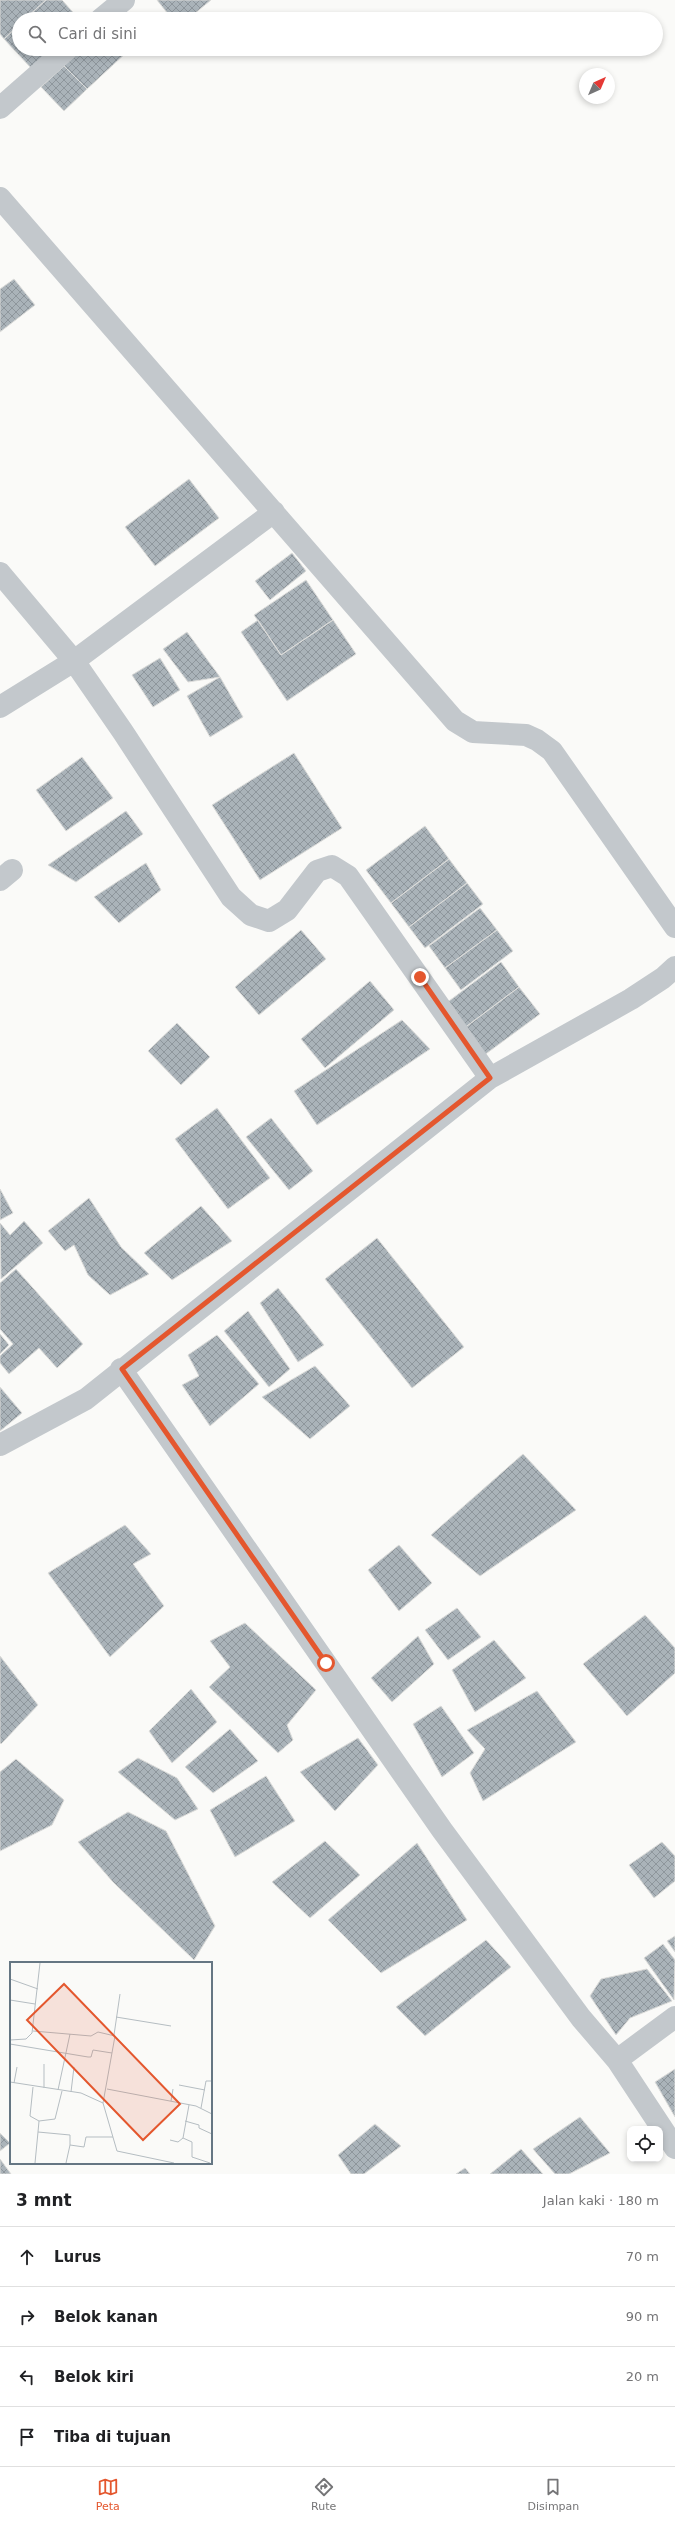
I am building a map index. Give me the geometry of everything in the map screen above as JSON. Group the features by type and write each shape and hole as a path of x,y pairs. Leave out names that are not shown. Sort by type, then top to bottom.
{"street":[{"path":"109,12 124,0"},
{"path":"0,108 59,56"},
{"path":"0,198 455,721 472,732 526,735 538,740 552,752 675,927"},
{"path":"0,707 74,661 274,512"},
{"path":"0,573 74,661 123,732 231,897 251,915 269,921 287,910 317,871 332,866 348,876 490,1078"},
{"path":"0,1445 86,1399 490,1078 631,998 663,978 675,968"},
{"path":"122,1369 442,1830 581,2018 617,2060 675,2148"},
{"path":"617,2060 675,2017"}],"building":[{"path":"0,0 46,0 33,12 12,12 12,32 4,39 0,34"},
{"path":"46,0 62,0 73,12 33,12"},
{"path":"157,0 211,0 196,12 166,12"},
{"path":"12,32 12,48 4,39"},
{"path":"20,56 46,56 32,69"},
{"path":"75,56 123,56 87,89 64,66"},
{"path":"64,66 87,89 64,111 41,87"},
{"path":"14,279 35,305 0,332 0,289"},
{"path":"189,479 219,518 155,566 125,527"},
{"path":"292,553 306,571 270,600 255,581"},
{"path":"306,580 333,620 281,655 254,615"},
{"path":"258,620 281,655 333,620 356,654 287,701 241,632"},
{"path":"187,632 220,677 188,682 163,649"},
{"path":"160,658 180,690 153,707 132,675"},
{"path":"220,677 243,717 210,737 187,696"},
{"path":"294,753 342,828 260,880 212,805"},
{"path":"82,757 113,798 66,831 36,790"},
{"path":"126,811 143,834 76,882 48,865"},
{"path":"425,826 449,859 391,903 366,870"},
{"path":"449,859 467,883 409,927 391,903"},
{"path":"146,863 161,890 119,923 94,897"},
{"path":"467,883 483,904 425,948 409,927"},
{"path":"480,908 497,930 445,968 429,946"},
{"path":"301,930 326,959 259,1015 235,987"},
{"path":"497,930 513,951 461,990 445,968"},
{"path":"501,962 519,987 463,1029 445,1004"},
{"path":"370,981 394,1010 325,1068 301,1039"},
{"path":"519,987 540,1014 483,1056 463,1029"},
{"path":"402,1020 430,1049 317,1125 294,1091"},
{"path":"177,1023 210,1057 181,1085 148,1051"},
{"path":"217,1108 270,1178 228,1209 175,1139"},
{"path":"271,1118 313,1171 289,1190 246,1137"},
{"path":"0,1189 13,1213 0,1220"},
{"path":"89,1198 121,1247 149,1274 110,1295 88,1275 74,1245 65,1251 48,1231"},
{"path":"201,1206 232,1241 172,1280 144,1253"},
{"path":"24,1221 43,1243 1,1279 0,1223 10,1235"},
{"path":"377,1238 464,1347 412,1388 325,1279"},
{"path":"16,1269 83,1344 57,1368 39,1348 9,1374 0,1363 0,1356 13,1344 0,1329 0,1283"},
{"path":"278,1288 324,1345 298,1362 260,1303"},
{"path":"248,1311 290,1369 269,1387 224,1331"},
{"path":"0,1334 9,1345 0,1354"},
{"path":"217,1335 259,1384 210,1426 182,1385 199,1376 188,1355"},
{"path":"315,1366 350,1406 310,1439 262,1397"},
{"path":"0,1387 22,1413 0,1431"},
{"path":"523,1454 576,1510 480,1576 431,1535"},
{"path":"125,1525 151,1554 133,1564 164,1606 110,1657 48,1573"},
{"path":"399,1545 432,1583 399,1611 368,1570"},
{"path":"457,1608 481,1637 448,1660 425,1630"},
{"path":"645,1615 675,1648 675,1673 627,1716 583,1664"},
{"path":"245,1623 316,1690 287,1725 293,1740 278,1753 209,1687 230,1667 210,1641"},
{"path":"418,1636 434,1664 392,1702 371,1678"},
{"path":"494,1640 526,1678 475,1712 452,1670"},
{"path":"0,1656 38,1705 1,1744 0,1743"},
{"path":"191,1689 217,1722 172,1763 149,1731"},
{"path":"537,1691 576,1742 483,1801 470,1773 485,1749 467,1730"},
{"path":"441,1706 474,1753 442,1777 413,1724"},
{"path":"230,1729 258,1761 213,1793 185,1767"},
{"path":"358,1738 378,1765 335,1811 300,1772"},
{"path":"138,1758 177,1778 198,1809 175,1820 118,1772"},
{"path":"16,1759 64,1800 52,1825 0,1851 0,1772"},
{"path":"266,1776 295,1821 235,1857 210,1810"},
{"path":"128,1812 166,1831 215,1926 194,1960 113,1882 78,1842"},
{"path":"325,1841 360,1875 310,1918 272,1882"},
{"path":"662,1842 675,1856 675,1881 654,1898 629,1865"},
{"path":"417,1843 467,1920 381,1973 328,1920"},
{"path":"675,1936 675,1952 667,1941"},
{"path":"486,1940 511,1967 425,2036 396,2007"},
{"path":"663,1944 675,1960 674,2000 644,1958"},
{"path":"647,1969 672,2001 630,2018 616,2035 590,1996 601,1979"},
{"path":"675,2069 675,2117 655,2082"},
{"path":"580,2117 610,2153 569,2174 555,2174 533,2149"},
{"path":"375,2124 401,2146 364,2174 351,2174 338,2155"},
{"path":"0,2133 10,2143 0,2151"},
{"path":"521,2149 543,2174 490,2174"},
{"path":"0,2159 11,2174 0,2174"},
{"path":"465,2168 470,2174 456,2174"}],"route":[{"path":"326,1663 122,1369 490,1078 420,977"}]}
